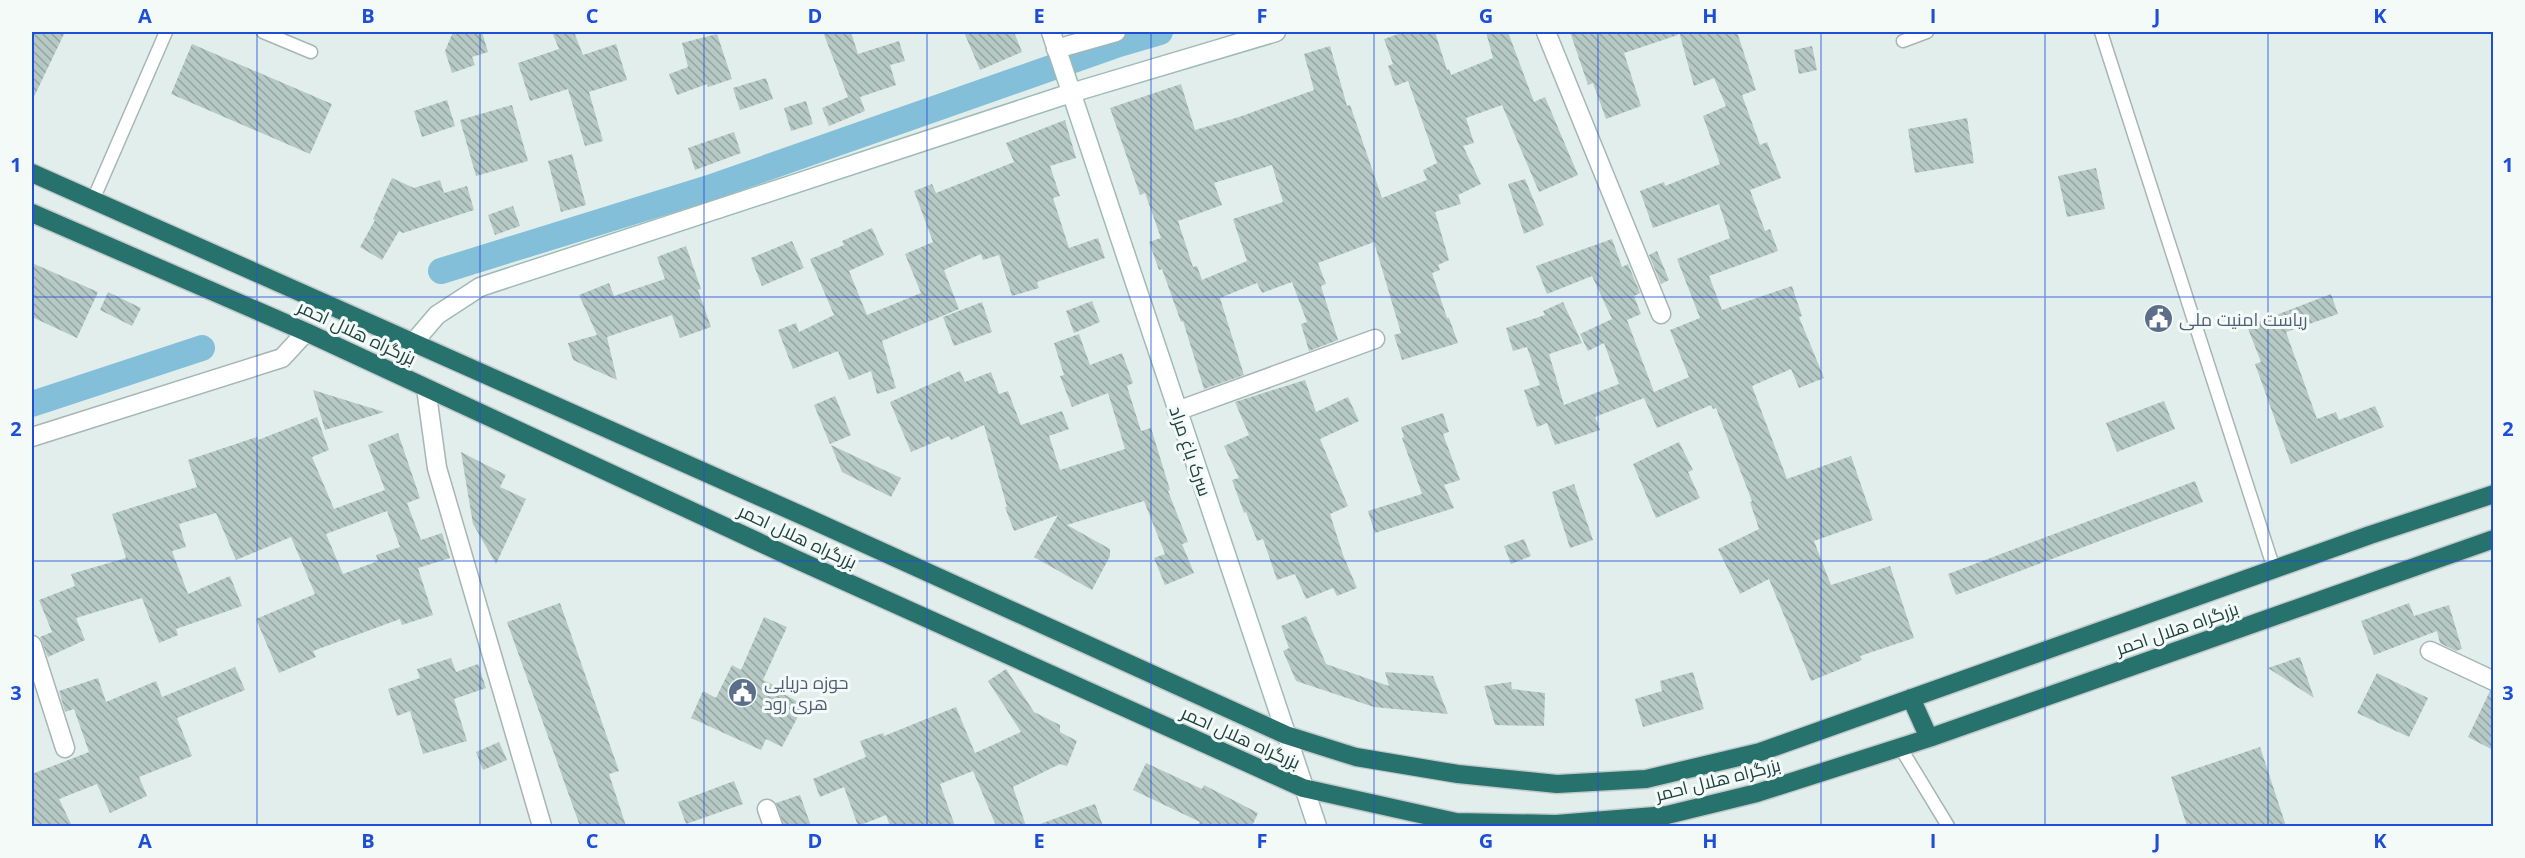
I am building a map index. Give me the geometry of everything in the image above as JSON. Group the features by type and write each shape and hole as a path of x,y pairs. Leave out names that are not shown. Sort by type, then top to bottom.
{"highway":[{"name":"بزرگراه هلال احمر","path":"32,173 1286,735 1356,757 1458,774 1557,784 1646,779 1760,752 2274,569 2493,494"},
{"name":"بزرگراه هلال احمر","path":"32,213 306,332 803,562 1303,788 1455,822 1556,824 1667,815 1757,793 1929,738 2493,539"},
{"path":"1911,698 1929,738"}],"street":[{"path":"1053,40 1116,32"},
{"path":"413,343 437,315 480,287 1069,84 1276,32"},
{"path":"1545,32 1661,314"},
{"name":"سرک باغ مراد","path":"1053,40 1317,826"},
{"path":"32,437 282,358 306,332"},
{"path":"1178,411 1375,339"},
{"path":"426,388 437,468 542,826"},
{"path":"32,645 65,748"},
{"path":"2430,651 2493,681"},
{"path":"767,809 772,826"}],"lane":[{"path":"93,200 166,32"},
{"path":"263,32 311,52"},
{"path":"1903,41 1927,32"},
{"path":"2101,32 2274,569"},
{"path":"1900,747 1948,826"}],"building":[{"path":"32,32 65,32 32,101"},
{"path":"453,32 482,32 488,52 472,57 475,65 452,73 445,51"},
{"path":"552,32 574,32 583,55 616,44 627,80 589,92 603,141 585,146 568,89 530,101 518,63 559,49"},
{"path":"823,32 851,32 858,54 899,41 905,61 890,65 896,85 860,97 865,111 829,126 822,108 848,97"},
{"path":"964,32 1014,32 1022,52 980,70"},
{"path":"1404,32 1435,32 1447,70 1449,69 1451,75 1493,58 1486,32 1508,32 1534,102 1545,97 1578,175 1539,192 1502,105 1466,118 1474,143 1463,146 1481,184 1458,195 1461,204 1435,212 1449,260 1438,265 1440,270 1432,273 1458,343 1402,360 1394,335 1401,333 1374,242 1318,263 1326,284 1321,286 1338,340 1309,351 1301,324 1307,322 1292,282 1262,293 1257,283 1220,298 1244,375 1204,389 1183,321 1181,322 1162,269 1159,270 1149,242 1161,238 1145,193 1140,195 1110,108 1181,84 1195,130 1314,90 1304,54 1330,46 1347,106 1350,105 1382,198 1427,180 1423,170 1437,163 1408,81 1395,86 1388,66 1393,64 1384,39","holes":["1272,165 1283,202 1233,219 1247,261 1202,280 1197,266 1193,267 1178,221 1222,205 1214,183"]},
{"path":"1570,32 1678,32 1678,35 1624,53 1641,106 1606,119 1593,83 1588,85"},
{"path":"1679,32 1737,32 1756,90 1742,95 1760,145 1767,142 1781,178 1750,190 1765,231 1770,229 1778,251 1709,276 1722,310 1792,286 1802,316 1799,317 1824,378 1799,388 1791,369 1752,386 1787,479 1851,456 1873,520 1814,541 1831,585 1890,566 1914,638 1860,656 1862,660 1811,681 1769,579 1740,594 1718,549 1759,529 1750,502 1752,501 1716,408 1713,409 1711,405 1657,428 1644,398 1595,417 1600,430 1555,445 1547,423 1537,427 1524,390 1540,385 1527,347 1513,351 1506,328 1545,315 1543,311 1563,302 1582,343 1549,354 1564,405 1619,384 1604,343 1588,351 1580,334 1612,319 1592,276 1547,294 1536,266 1612,239 1622,267 1628,264 1640,293 1634,296 1641,314 1627,320 1654,392 1689,377 1670,330 1700,318 1677,259 1730,238 1719,204 1653,228 1640,191 1664,182 1665,186 1720,164 1703,116 1726,106 1714,78 1694,86"},
{"path":"717,34 732,79 708,87 707,84 677,95 669,74 688,67 682,43"},
{"path":"192,44 332,104 310,154 171,94"},
{"path":"1812,46 1817,70 1799,74 1794,50"},
{"path":"766,78 773,99 740,110 733,88"},
{"path":"447,100 455,126 422,137 414,111"},
{"path":"806,101 813,124 791,131 784,108"},
{"path":"512,105 528,161 476,176 460,120"},
{"path":"1967,118 1974,163 1915,173 1908,129"},
{"path":"1065,120 1076,158 1050,166 1060,196 1053,198 1069,248 1098,238 1105,258 1037,282 1039,288 1012,296 999,255 983,260 981,254 944,270 959,309 882,341 896,388 877,394 871,371 849,380 838,351 793,369 778,330 796,323 799,332 834,315 810,259 844,245 842,241 872,228 884,255 849,271 867,315 921,293 905,254 933,242 914,191 932,184 936,193 1014,162 1006,143"},
{"path":"734,132 741,153 695,170 688,148"},
{"path":"572,154 586,205 561,212 548,161"},
{"path":"2096,168 2105,209 2067,217 2058,176"},
{"path":"392,178 414,188 440,180 444,193 467,186 474,210 403,233 399,231 382,260 360,247 375,220 373,219"},
{"path":"1525,179 1544,225 1524,234 1508,184"},
{"path":"513,206 520,226 495,235 488,215"},
{"path":"792,241 804,268 762,286 751,258"},
{"path":"686,246 711,327 680,338 672,315 607,337 617,380 573,360 568,343 597,335 579,295 609,283 614,296 665,279 657,257"},
{"path":"1657,251 1669,280 1661,284 1649,255"},
{"path":"32,263 98,292 77,338 32,317"},
{"path":"108,292 141,308 132,326 100,310"},
{"path":"2331,294 2338,314 2286,332 2317,419 2336,412 2339,420 2375,406 2384,427 2291,464 2255,364 2261,362 2247,326"},
{"path":"1092,301 1100,322 1074,333 1066,311"},
{"path":"982,302 992,332 954,346 943,317"},
{"path":"1079,334 1090,365 1122,353 1133,383 1127,386 1141,431 1151,428 1170,490 1168,491 1188,542 1182,544 1194,573 1165,585 1154,558 1165,554 1144,501 1067,525 1110,549 1110,556 1092,590 1034,557 1058,515 1014,531 1005,507 1007,507 984,425 951,440 949,436 911,452 890,402 960,371 965,382 991,372 999,394 1008,391 1021,425 1062,411 1069,429 1049,436 1060,470 1125,449 1108,393 1072,407 1060,376 1064,375 1054,343"},
{"path":"1305,380 1316,412 1348,397 1359,421 1320,439 1348,506 1330,514 1343,555 1357,588 1337,596 1333,588 1306,599 1295,574 1277,580 1263,539 1257,541 1246,512 1244,513 1232,480 1239,478 1224,446 1249,435 1235,402"},
{"path":"313,390 384,412 325,430"},
{"path":"835,396 851,435 830,444 814,405"},
{"path":"2164,401 2175,429 2117,452 2106,423"},
{"path":"1443,413 1449,432 1443,434 1460,480 1444,485 1454,508 1375,533 1368,511 1422,494 1402,438 1404,437 1401,427"},
{"path":"317,417 329,450 312,457 334,509 385,490 368,445 398,433 420,498 407,503 421,540 442,533 450,558 418,568 433,615 402,625 400,619 313,651 316,657 279,673 256,619 315,594 291,537 236,560 216,513 179,524 186,547 172,551 188,594 230,576 242,606 176,629 178,635 159,643 142,598 76,618 85,640 48,657 40,637 52,632 39,600 75,586 71,574 126,558 112,514 197,487 188,460 257,437 258,440","holes":["387,511 400,547 376,555 378,561 343,574 326,534"]},
{"path":"1679,442 1693,470 1688,472 1700,498 1656,518 1633,464"},
{"path":"831,445 901,478 891,497 842,472"},
{"path":"461,452 506,475 500,487 526,499 496,564 473,524"},
{"path":"2195,481 2203,502 1956,595 1948,574"},
{"path":"1574,484 1593,540 1570,548 1552,492"},
{"path":"1524,539 1531,556 1511,564 1504,546"},
{"path":"560,603 619,771 609,774 626,826 580,826 507,622"},
{"path":"2409,603 2414,616 2449,605 2462,649 2456,651 2440,643 2437,631 2374,655 2361,621"},
{"path":"1306,616 1326,664 1389,686 1385,672 1433,676 1448,714 1374,707 1296,681 1283,651 1289,648 1281,626"},
{"path":"764,617 787,627 763,680 776,686 774,689 804,705 782,747 766,739 761,750 691,718 703,691 716,698 732,665 741,670"},
{"path":"2300,657 2314,698 2268,668"},
{"path":"451,658 456,672 478,664 486,688 454,699 467,741 423,754 410,711 397,716 388,689 420,678 417,669"},
{"path":"235,667 245,690 177,718 192,756 139,777 147,796 110,813 97,784 59,799 72,826 32,826 32,774 89,752 74,709 65,712 59,691 98,678 106,702 156,681 162,697"},
{"path":"1006,669 1034,712 1060,725 1060,732 1077,741 1067,766 1060,764 1013,787 1026,826 996,826 973,771 940,784 955,826 890,826 886,815 858,826 844,787 820,797 813,779 866,757 860,741 883,733 884,736 956,707 975,753 1021,732 988,681"},
{"path":"1693,672 1704,709 1643,727 1635,699 1662,691 1660,681"},
{"path":"2377,673 2428,698 2409,737 2357,713"},
{"path":"1511,682 1512,689 1545,693 1544,726 1495,725 1484,686"},
{"path":"2490,691 2493,692 2493,750 2468,737"},
{"path":"499,742 507,760 483,770 476,752"},
{"path":"2260,747 2286,826 2187,826 2171,777"},
{"path":"1146,763 1202,789 1204,785 1258,813 1252,826 1197,826 1200,822 1133,790"},
{"path":"734,781 743,804 686,824 678,802"},
{"path":"800,795 811,826 784,826 776,803"},
{"path":"1095,804 1103,826 1041,826 1040,824"}],"waterway":[{"path":"441,271 709,188 1119,44 1160,32"},
{"path":"32,404 202,348"}],"place":[{"name":"ریاست امنیت ملی","path":"2158,319"},
{"name":"حوزه دریایی هری رود","path":"743,692"}]}
